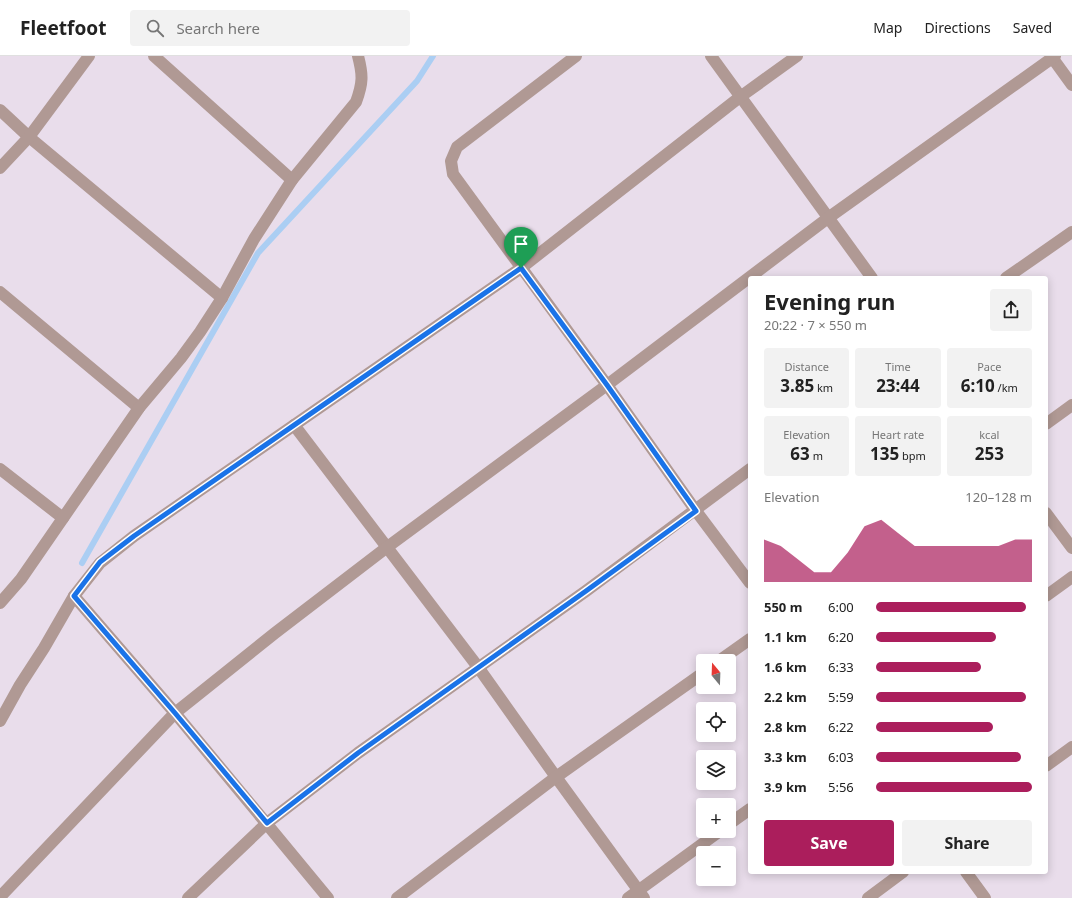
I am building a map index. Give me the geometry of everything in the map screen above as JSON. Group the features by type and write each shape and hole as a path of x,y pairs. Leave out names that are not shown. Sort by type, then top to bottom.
{"street":[{"path":"0,168 29,137 90,56"},
{"path":"154,56 292,180"},
{"path":"0,603 21,579 139,408 181,358 200,332 222,298 254,239 292,180 356,102 362,86 358,56"},
{"path":"576,56 457,147 451,161 453,174 607,385 696,511 748,580"},
{"path":"711,56 871,276"},
{"path":"0,721 74,596 100,562 134,536 521,268 740,97 797,56"},
{"path":"751,276 828,218 1053,57 1072,85"},
{"path":"0,110 29,137 222,298"},
{"path":"1009,276 1072,232"},
{"path":"0,897 175,713 275,633 386,548 607,385 748,278"},
{"path":"0,292 139,408"},
{"path":"1048,423 1072,405"},
{"path":"294,425 386,548 478,667 556,778 642,894"},
{"path":"0,469 63,518"},
{"path":"188,898 267,823 358,753 586,591 696,511 748,471"},
{"path":"1048,516 1072,548"},
{"path":"1048,595 1072,578"},
{"path":"74,596 175,713 328,898"},
{"path":"729,654 748,640"},
{"path":"397,898 556,778 696,677"},
{"path":"1048,765 1072,747"},
{"path":"736,819 748,810"},
{"path":"628,898 642,894 711,838"},
{"path":"868,898 900,874"},
{"path":"967,874 985,898"}],"waterway":[{"path":"82,563 258,253 417,81 433,56"}],"route":[{"path":"521,268 607,385 696,511 358,753 267,823 74,596 100,562 134,536 521,268"}]}
